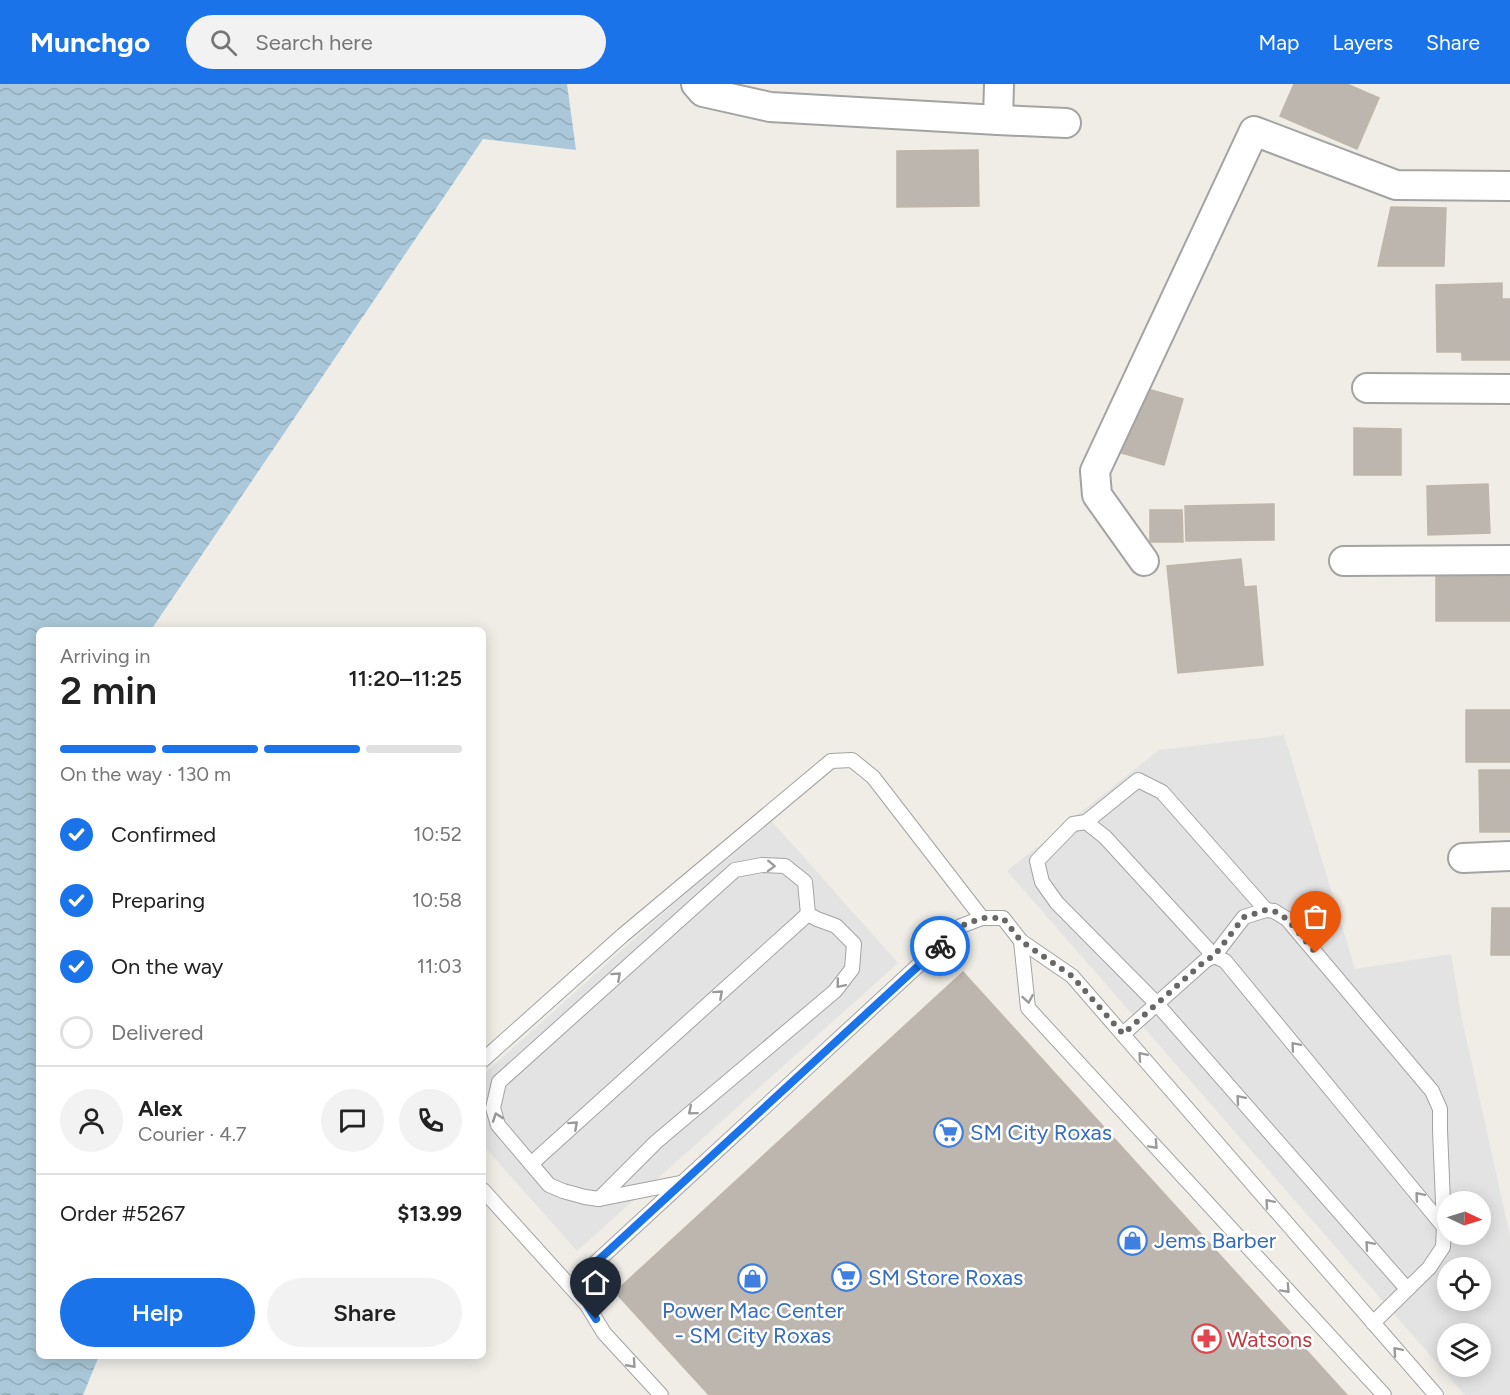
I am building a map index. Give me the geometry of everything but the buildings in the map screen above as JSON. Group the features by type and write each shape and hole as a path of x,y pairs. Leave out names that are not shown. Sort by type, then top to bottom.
{"street":[{"path":"696,84 703,92 770,107 1066,123"},
{"path":"998,120 999,84"},
{"path":"1144,561 1097,495 1095,471 1254,131 1396,184 1510,186"},
{"path":"1367,388 1510,389"},
{"path":"1344,561 1510,560"},
{"path":"1463,858 1510,856"}],"lane":[{"path":"486,1057 623,935 831,761 852,760 873,777 982,918"},
{"path":"1266,910 1162,792 1137,780 1086,822 1073,824 1037,861 1042,882 1057,903 1157,1004 1407,1289"},
{"path":"1086,822 1106,837 1214,956 1225,961 1437,1218"},
{"path":"682,1183 599,1199 562,1191 549,1185 498,1125 493,1108 499,1082 735,870 762,865 785,866 805,882 808,914"},
{"path":"1123,1034 1206,960 1214,956 1244,917 1266,910 1274,911 1287,919 1432,1090 1440,1109 1443,1191"},
{"path":"531,1164 808,914"},
{"path":"599,1199 656,1142 835,991 852,969 854,944 836,926 808,914"},
{"path":"587,1305 592,1266 961,926 982,918 1003,918 1021,941 1072,976 1436,1395"},
{"path":"1021,941 1028,1008 1384,1395"},
{"path":"486,1193 587,1305 604,1333 661,1395"},
{"path":"1373,1323 1429,1268 1443,1245"}],"shaded area":[{"path":"1284,735 1355,969 1451,954 1463,1024 1510,1236 1510,1395 1465,1395 1449,1377 1491,1377 1491,1323 1437,1323 1437,1363 1007,871 1159,750"},
{"path":"769,818 898,963 577,1251 486,1148 486,1072"}],"water":[{"path":"0,84 567,84 576,150 483,139 153,627 36,627 36,1359 98,1359 83,1395 0,1395"}],"way so far":[{"path":"940,946 961,926 982,918 1003,918 1021,941 1072,976 1123,1034 1206,960 1214,956 1244,917 1266,910 1274,911 1287,919 1316,953"}],"place":[{"name":"SM City Roxas","path":"949,1132"},
{"name":"Jems Barber","path":"1133,1240"},
{"name":"SM Store Roxas","path":"847,1277"},
{"name":"Power Mac Center - SM City Roxas","path":"753,1278"},
{"name":"Watsons","path":"1206,1339"}],"route":[{"path":"596,1319 587,1305 592,1266 940,946"}]}
